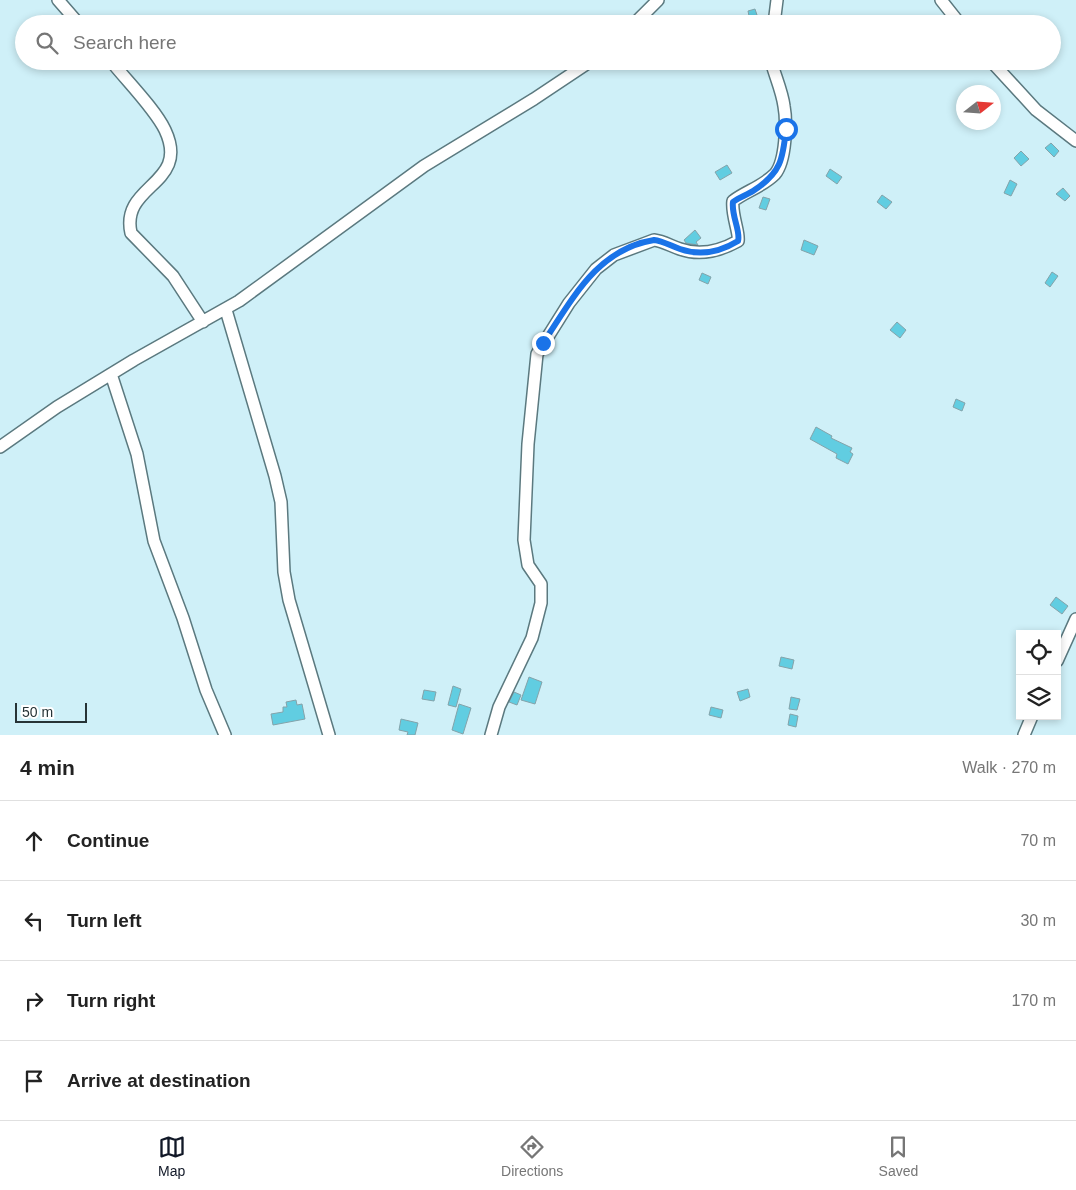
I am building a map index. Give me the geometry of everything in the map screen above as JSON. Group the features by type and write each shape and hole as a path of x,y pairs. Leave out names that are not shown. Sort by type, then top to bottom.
{"street":[{"path":"58,0 71,15"},
{"path":"643,15 658,0"},
{"path":"775,15 776,0"},
{"path":"941,0 953,15"},
{"path":"118,70 162,125 171,150 170,165 161,177 141,194 134,205 130,219 131,233 173,276 203,322"},
{"path":"0,447 57,407 111,374 226,310 424,166 534,99 578,70"},
{"path":"491,735 499,707 532,638 542,603 541,584 530,569 525,557 524,533 528,444 535,393 535,362 539,351 586,279 614,255 654,240 682,250 703,253 726,247 738,240 732,214 733,202 769,179 778,169 782,160 785,112 773,70"},
{"path":"1000,70 1036,110 1076,142"},
{"path":"226,310 276,476 281,502 284,572 289,600 328,735"},
{"path":"111,374 137,454 157,550 183,618 206,690 225,735"},
{"path":"1061,652 1076,619"},
{"path":"1024,735 1030,720"}],"building":[{"path":"755,9 757,15 749,15 748,11"},
{"path":"1051,143 1059,151 1054,157 1045,148"},
{"path":"1021,151 1029,159 1021,166 1014,158"},
{"path":"727,165 732,173 720,180 715,172"},
{"path":"830,169 842,177 837,184 826,176"},
{"path":"1010,180 1017,184 1011,196 1004,193"},
{"path":"1063,188 1070,196 1065,201 1056,194"},
{"path":"882,195 892,202 886,209 877,202"},
{"path":"763,197 770,199 766,210 759,208"},
{"path":"695,230 701,238 696,242 698,245 686,243 684,240"},
{"path":"804,240 818,246 814,255 801,250"},
{"path":"1052,272 1058,276 1050,287 1045,283"},
{"path":"702,273 711,277 708,284 699,280"},
{"path":"897,322 906,330 900,338 890,330"},
{"path":"956,399 965,403 962,411 953,407"},
{"path":"816,427 832,436 831,438 852,448 850,452 853,454 848,464 836,458 837,454 810,439"},
{"path":"1056,597 1068,606 1062,614 1050,605"},
{"path":"781,657 794,660 792,669 779,666"},
{"path":"529,677 542,682 535,704 521,700"},
{"path":"453,686 461,689 456,707 448,705"},
{"path":"748,689 750,697 740,701 737,692"},
{"path":"424,690 436,692 434,701 422,699"},
{"path":"514,692 521,695 517,705 509,702"},
{"path":"791,697 800,699 797,710 789,709"},
{"path":"296,700 297,705 302,704 305,719 273,725 271,714 283,712 283,707 287,707 286,702"},
{"path":"459,704 471,708 463,734 452,730"},
{"path":"711,707 723,710 721,718 709,715"},
{"path":"790,714 798,716 796,727 788,725"},
{"path":"401,719 418,723 415,735 407,735 408,732 399,730"}],"route":[{"path":"543,343 586,279 614,255 643,242 654,240 697,253 711,252 738,241 739,236 732,214 732,203 759,187 778,169 782,160 786,129"}]}
